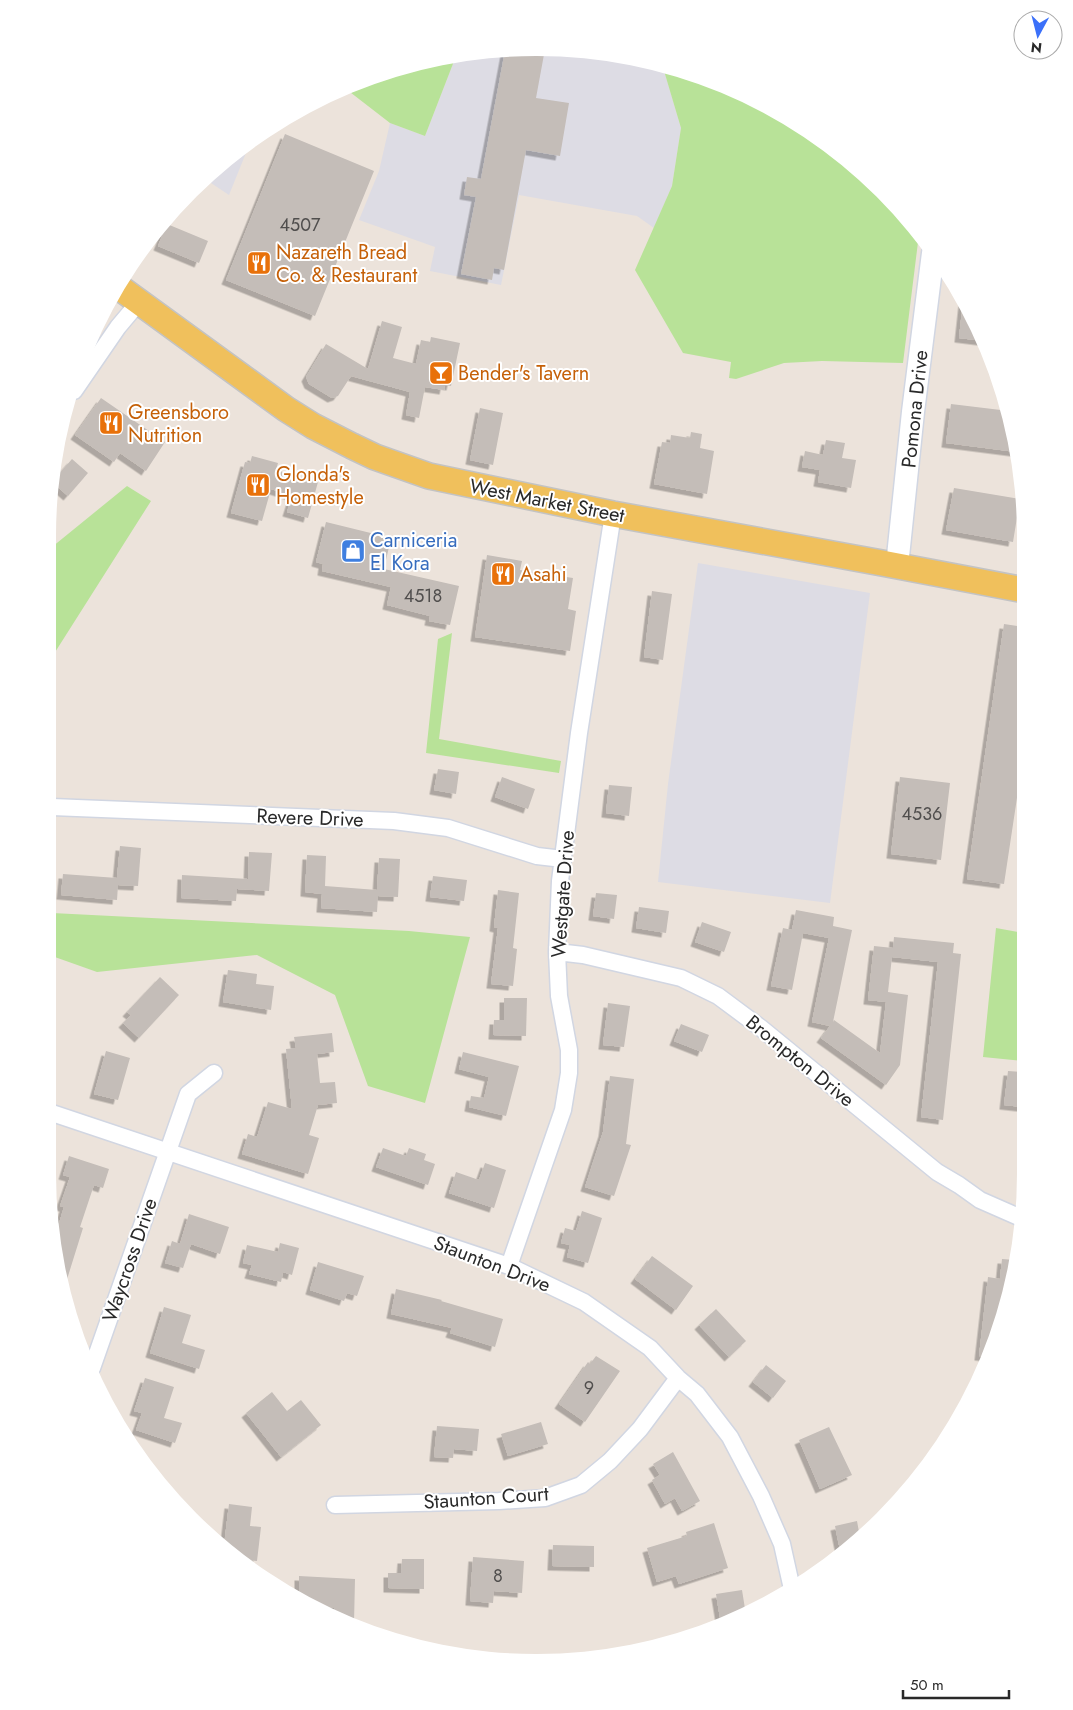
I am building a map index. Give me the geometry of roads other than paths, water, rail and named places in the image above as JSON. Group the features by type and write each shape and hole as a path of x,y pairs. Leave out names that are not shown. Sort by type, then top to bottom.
{"main road":[{"name":"West Market Street","path":"130,295 286,409 319,430 375,457 428,476 613,514 1017,589"}],"street":[{"name":"Pomona Drive","path":"897,566 932,264"},
{"path":"84,376 118,327 130,295"},
{"name":"Westgate Drive","path":"509,1266 563,1110 569,1073 569,1050 559,996 557,952 560,881 579,733 613,514"},
{"name":"Revere Drive","path":"56,807 430,825 448,828 537,856 563,859"},
{"name":"Brompton Drive","path":"557,952 583,955 681,978 718,996 761,1028 937,1172 980,1200 1015,1215"},
{"name":"Waycross Drive","path":"95,1361 188,1094 214,1074"},
{"name":"Staunton Drive","path":"56,1114 509,1266 584,1302 650,1348 678,1378 697,1394 730,1438 761,1496 782,1544 790,1581"},
{"name":"Staunton Court","path":"335,1505 545,1498 581,1485 610,1461 634,1435 678,1378"}],"place":[{"name":"Nazareth Bread Co. & Restaurant","path":"259,263"},
{"name":"Bender's Tavern","path":"441,373"},
{"name":"Greensboro Nutrition","path":"111,423"},
{"name":"Glonda's Homestyle","path":"258,485"},
{"name":"Carniceria El Kora","path":"353,551"},
{"name":"Asahi","path":"503,574"}]}
